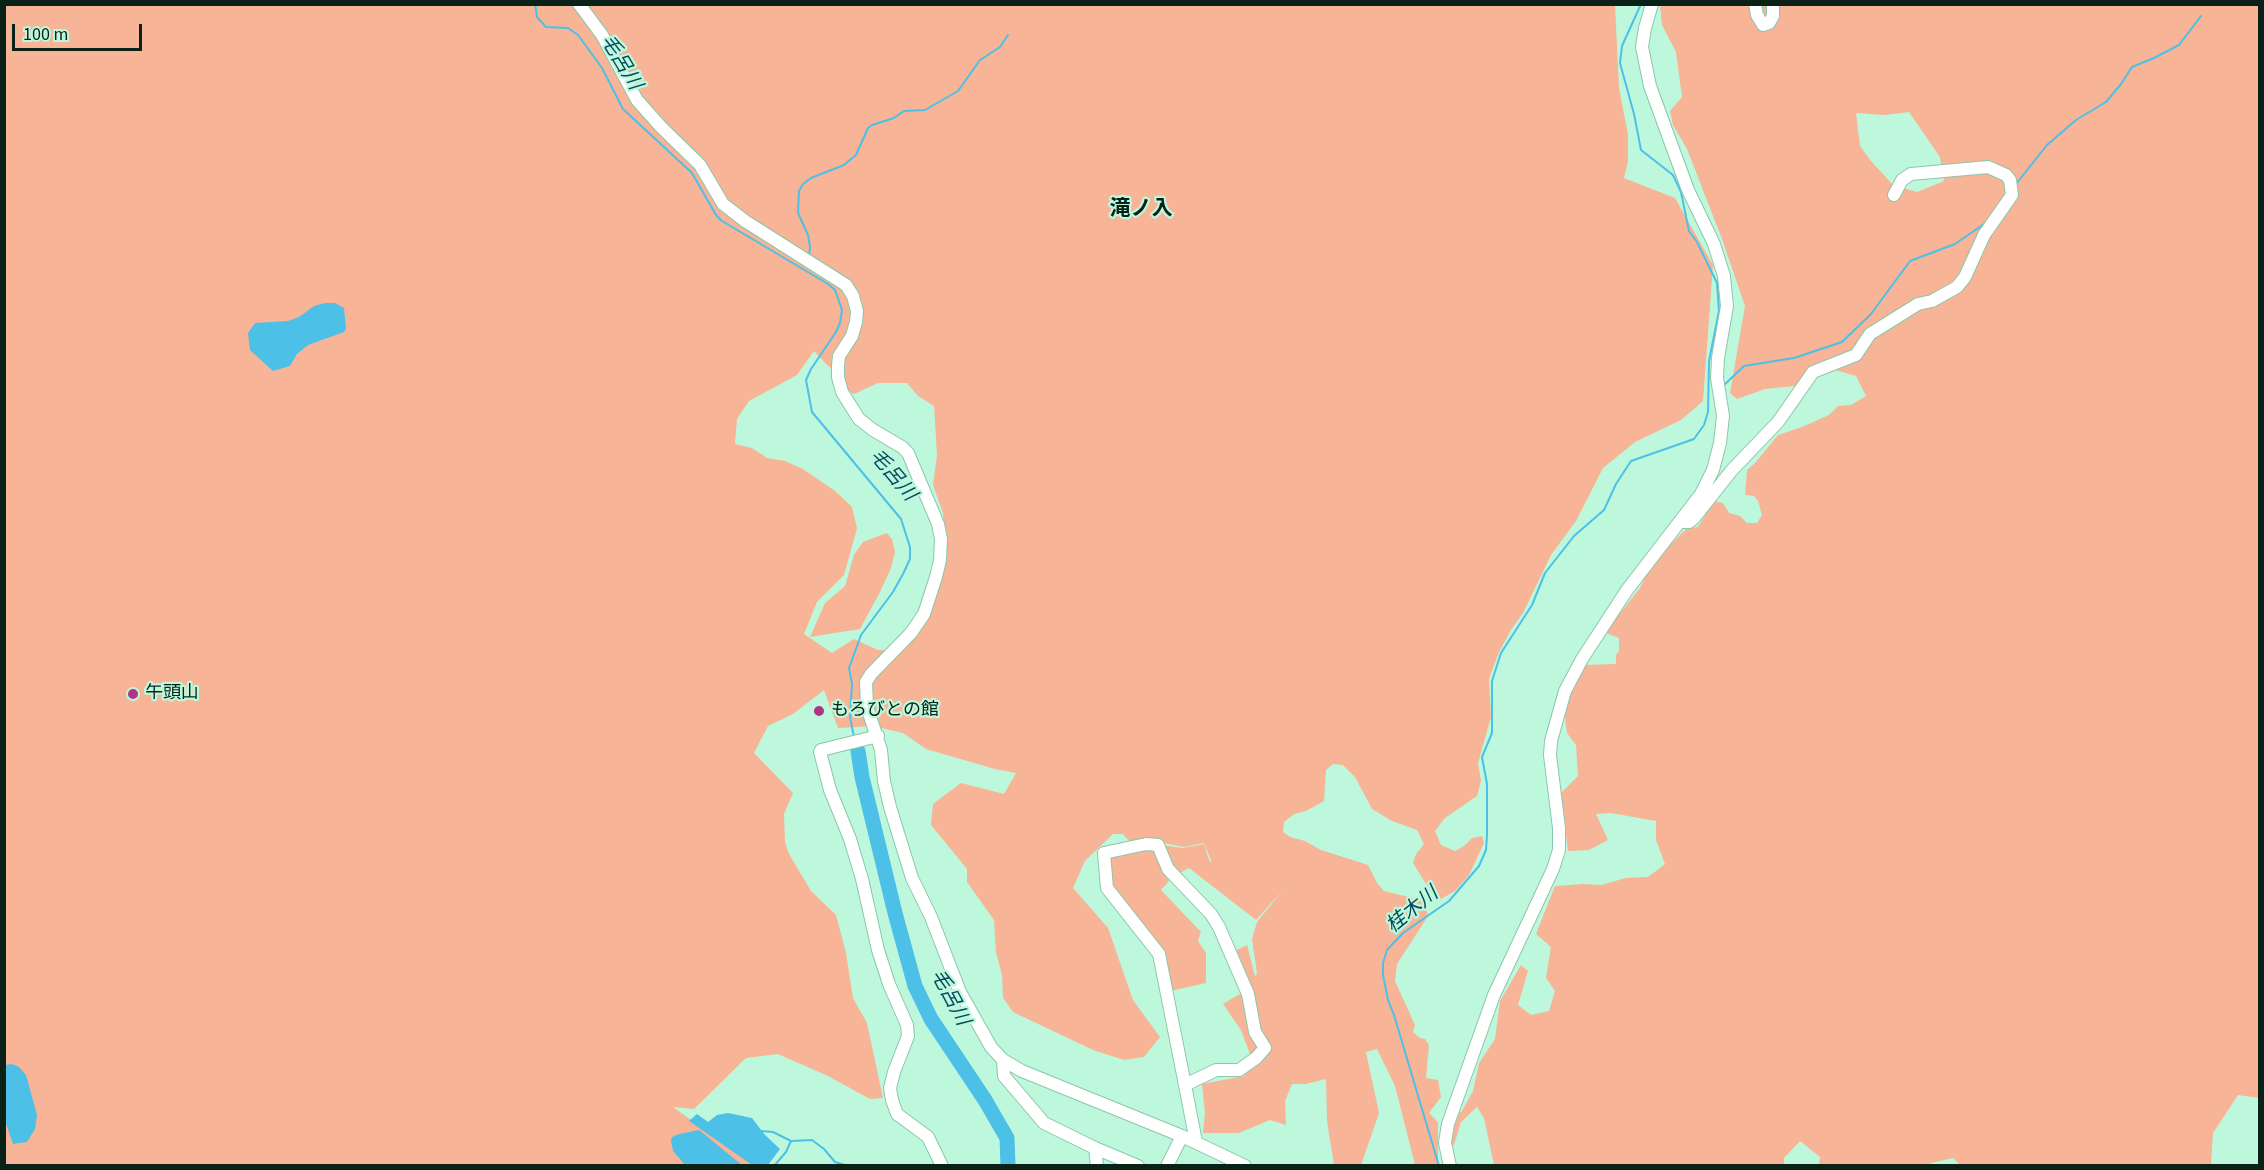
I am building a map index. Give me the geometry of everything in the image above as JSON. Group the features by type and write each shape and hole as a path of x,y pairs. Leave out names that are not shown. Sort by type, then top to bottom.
{"street":[{"path":"579,4 602,35 637,100 700,165 723,204 745,221 846,285 853,296 856,322 852,336 839,356 838,377 842,392 860,419 908,453 938,524 941,539 936,577 924,614 911,633 881,663 866,682 867,707 890,807 912,878 931,917 960,992 991,1047 1003,1060 1050,1082 1196,1142 1245,1166"},
{"path":"1450,1166 1445,1143 1448,1124 1494,995 1553,869 1559,850 1559,828 1550,755 1551,741 1565,691 1582,659 1627,590 1706,485 1716,462 1720,443 1723,416 1717,378 1727,296 1722,267 1714,244 1688,190 1650,86 1642,47 1652,4"},
{"path":"1755,4 1763,25 1769,23 1773,16 1773,4"},
{"path":"1680,522 1686,523 1694,518 1732,470 1778,422 1813,372 1856,355 1870,334 1918,304 1932,301 1957,287 1965,277 1984,235 2012,195 2010,180 2006,175 1988,167 1911,174 1902,180 1894,195"},
{"path":"875,737 821,750 822,758 830,790 850,839 862,879 878,950 889,984 907,1025 908,1036 890,1088 892,1100 897,1114 928,1137 942,1166"},
{"path":"1185,1085 1216,1070 1239,1070 1256,1058 1265,1048 1255,1032 1248,994 1215,921 1201,901 1168,869 1158,845 1146,844 1104,853 1107,888 1159,954 1196,1142"},
{"path":"1003,1060 1004,1076 1041,1120 1095,1148 1138,1166"},
{"path":"1167,1166 1182,1136"},
{"path":"1095,1148 1097,1166"}],"shaded area":[{"path":"5,5 1615,5 1619,88 1628,134 1628,162 1624,178 1675,198 1713,265 1703,401 1681,420 1635,442 1603,468 1576,521 1551,555 1523,613 1499,652 1489,679 1491,717 1478,763 1481,781 1477,796 1445,818 1435,831 1441,845 1455,851 1472,838 1482,836 1484,843 1469,875 1455,891 1441,899 1433,895 1413,863 1416,854 1424,844 1417,830 1392,821 1372,809 1355,777 1343,765 1333,764 1326,770 1324,801 1306,811 1294,814 1284,822 1283,832 1290,837 1368,865 1384,891 1425,901 1428,916 1397,964 1395,981 1415,1025 1413,1032 1425,1039 1429,1045 1426,1078 1438,1080 1441,1097 1429,1113 1438,1122 1438,1165 1415,1165 1395,1086 1377,1049 1366,1052 1379,1113 1361,1165 1334,1165 1327,1121 1326,1079 1306,1084 1292,1084 1285,1101 1286,1125 1270,1120 1239,1133 1203,1133 1205,1113 1202,1084 1244,1076 1251,1057 1241,1030 1223,1004 1248,989 1231,953 1247,945 1255,976 1257,973 1252,939 1257,922 1283,890 1256,920 1189,868 1176,875 1160,845 1183,848 1204,844 1212,863 1204,843 1184,847 1143,839 1129,841 1123,834 1113,834 1085,861 1073,888 1108,928 1133,1000 1160,1037 1144,1057 1124,1060 1093,1050 1013,1012 1003,998 994,920 967,882 967,869 931,825 933,804 961,783 1004,794 1016,773 926,749 903,733 873,726 838,728 824,690 793,714 768,726 754,753 793,793 784,814 785,842 789,854 811,891 836,915 846,953 853,998 867,1023 883,1098 870,1099 828,1076 778,1054 746,1058 694,1109 673,1107 753,1165 5,1166","holes":["814,351 827,365 844,377 846,390 854,394 878,383 907,383 918,396 934,406 937,455 933,485 943,513 946,552 939,588 926,617 905,650 878,650 854,639 832,653 804,634 817,602 844,575 857,528 852,507 835,491 803,469 785,461 767,458 752,448 735,444 737,419 749,401 797,375"]},
{"path":"1660,5 2259,5 2259,1098 2238,1095 2213,1133 2211,1165 1961,1166 1953,1158 1929,1165 1819,1165 1820,1157 1800,1141 1784,1158 1784,1165 1494,1165 1484,1118 1477,1107 1461,1122 1454,1145 1449,1146 1453,1117 1462,1111 1473,1091 1479,1063 1495,1039 1500,1001 1521,965 1528,971 1518,1005 1531,1015 1549,1011 1555,991 1546,978 1551,947 1536,934 1555,886 1601,885 1626,878 1648,877 1665,864 1656,840 1656,821 1611,813 1596,814 1608,840 1589,850 1568,851 1561,793 1578,776 1576,745 1567,733 1564,710 1584,665 1616,664 1619,638 1606,633 1640,588 1648,571 1661,554 1686,529 1698,527 1714,501 1723,503 1729,513 1740,516 1747,523 1757,523 1762,515 1758,501 1754,496 1745,495 1747,470 1778,435 1802,427 1829,415 1838,406 1851,405 1866,396 1856,376 1822,366 1795,386 1765,389 1737,399 1730,393 1745,306 1687,149 1673,125 1670,111 1682,97 1676,52 1662,25","holes":["1909,112 1940,157 1944,181 1917,192 1893,185 1860,146 1856,113 1885,115"]},
{"path":"887,533 892,539 895,552 891,568 860,629 810,637 825,603 845,586 854,555 863,542"},
{"path":"1146,846 1154,850 1169,881 1161,890 1201,932 1198,941 1206,953 1206,983 1170,991 1162,952 1110,887 1107,855"}],"water":[{"path":"335,303 344,308 346,329 344,332 308,345 297,354 290,366 273,371 250,350 248,333 255,323 288,321 299,317 314,306"},
{"path":"12,1064 19,1067 26,1075 37,1115 35,1129 27,1142 13,1144 4,1118 5,1065"},
{"path":"728,1113 752,1118 780,1149 768,1165 752,1165 689,1121 697,1114 708,1122 717,1115"},
{"path":"699,1130 742,1165 685,1165 673,1151 672,1137"}],"waterway":[{"name":"毛呂川","path":"535,4 537,17 546,27 568,28 578,35 602,68 623,109 692,173 716,215 722,221 835,290 842,310 840,323 806,380 812,412 901,519 910,547 910,559 903,574 893,592 861,635 849,668 852,684 850,717 854,737"},
{"name":"桂木川","path":"1439,1166 1388,1000 1383,975 1383,963 1387,950 1403,933 1449,901 1479,866 1486,850 1487,784 1482,757 1492,733 1492,681 1501,653 1532,605 1545,573 1574,536 1604,510 1616,484 1631,461 1694,439 1704,425 1708,412 1709,361 1719,311 1717,283 1697,242 1689,231 1681,192 1673,175 1641,150 1620,63 1622,46 1641,4"},
{"path":"2016,184 2047,145 2076,120 2106,102 2132,67 2179,45 2201,16"},
{"path":"809,257 808,235 798,213 799,191 803,184 811,178 844,165 856,155 868,128 872,125 894,118 904,111 925,110 958,91 980,60 1000,47 1008,35"},
{"path":"1723,386 1744,366 1794,358 1842,342 1871,314 1910,261 1955,244 1987,222"},
{"name":"毛呂川","path":"858,751 862,777 915,986 931,1019 985,1100 1007,1138 1008,1166"},
{"path":"761,1131 773,1132 791,1141 812,1140 835,1162 848,1166"},
{"path":"774,1166 786,1152 791,1141"}],"place":[{"name":"午頭山","path":"133,694"},
{"name":"もろびとの館","path":"819,711"}],"district":[{"name":"滝ノ入","path":"1141,210"}]}
